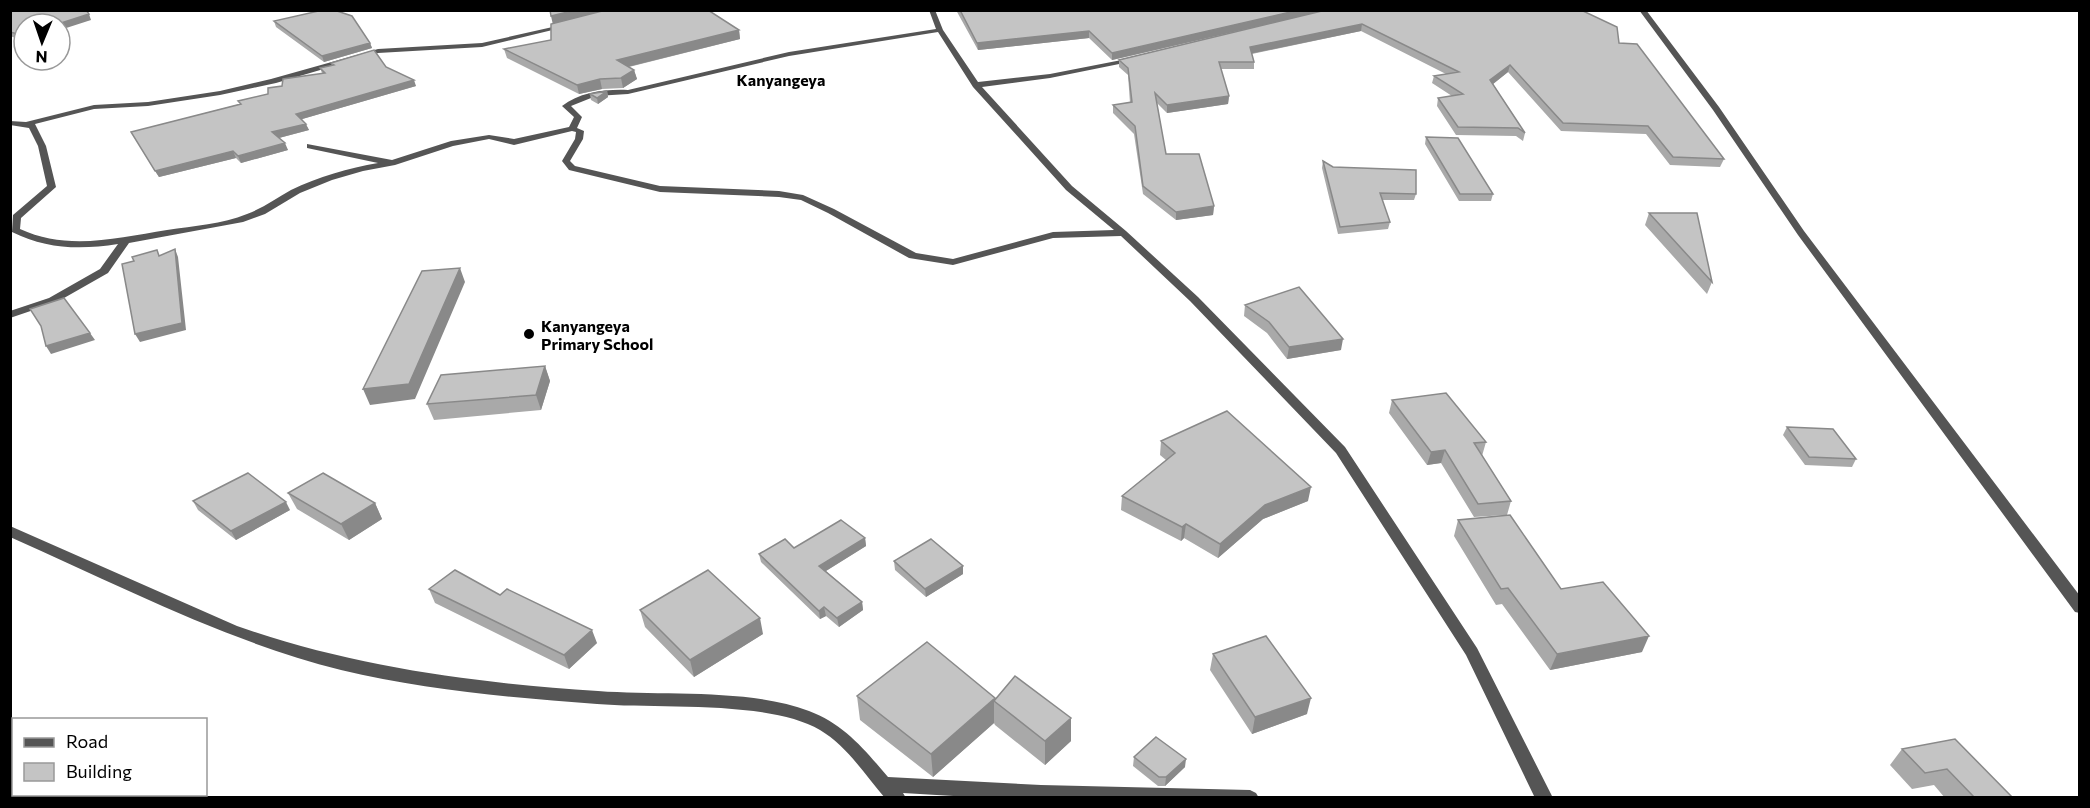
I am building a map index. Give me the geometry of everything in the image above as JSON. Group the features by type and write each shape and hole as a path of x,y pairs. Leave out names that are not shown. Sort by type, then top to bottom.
{"street":[{"path":"932,10 940,30 976,84 1069,188 1123,233 1194,299 1341,450 1472,652 1544,798"},
{"path":"1642,10 1716,110 1801,233 2079,608"},
{"path":"26,124 94,107 148,104 220,93 273,81 378,51 482,45 573,25"},
{"path":"572,129 578,117 566,106 587,95 604,91 628,92 789,54 940,30"},
{"path":"976,84 1078,71 1141,57"},
{"path":"10,123 32,126 42,146 52,188 16,217 15,230 27,237 75,244 126,240 249,217 300,190 338,175 451,144 489,137 514,142 572,129 580,131 579,139 566,161 572,168 660,189 779,194 803,198 913,256 953,262 1053,235 1123,233"},
{"path":"310,146 392,162"},
{"path":"10,315 53,300 104,271 126,240"},
{"path":"10,531 241,633 306,655 394,676 598,698 779,708 824,724 857,753 897,798"},
{"path":"884,784 1041,793 1250,798"}],"building":[{"path":"10,10 86,10 89,14 72,19 72,12 12,12 12,33 10,32"},
{"path":"323,10 334,10 352,16 370,43 322,56 274,21"},
{"path":"550,10 576,10 551,16"},
{"path":"606,10 708,10 739,30 617,60 634,70 621,78 600,79 577,85 504,49 551,40 551,24"},
{"path":"960,10 1299,10 1112,53 1089,31 977,43"},
{"path":"1326,10 1581,10 1617,27 1619,43 1637,44 1724,159 1673,157 1648,126 1563,123 1510,65 1490,80 1525,133 1518,128 1458,127 1438,98 1463,94 1434,76 1459,72 1362,24 1250,47 1254,62 1219,62 1229,96 1167,105 1155,93 1166,154 1199,154 1214,206 1176,212 1143,186 1135,126 1113,105 1132,102 1128,68 1119,60"},
{"path":"374,50 386,67 414,80 296,114 306,124 272,132 285,143 238,156 233,151 155,171 131,132 241,104 238,101 268,94 268,88 282,86 283,79 325,73 320,68"},
{"path":"607,91 597,98 590,94"},
{"path":"1426,137 1458,138 1493,194 1460,194"},
{"path":"1323,161 1333,167 1416,170 1416,194 1380,193 1390,222 1340,227"},
{"path":"1649,213 1697,213 1712,282"},
{"path":"175,249 182,323 135,334 122,264 134,261 132,257 157,250 159,256"},
{"path":"460,268 409,384 363,389 422,271"},
{"path":"1299,287 1343,339 1289,347 1269,322 1245,305"},
{"path":"64,298 90,333 46,346 41,326 30,309"},
{"path":"545,366 536,395 427,404 441,375"},
{"path":"1446,393 1486,442 1474,443 1511,501 1478,504 1445,450 1431,452 1392,400"},
{"path":"1227,411 1311,487 1265,505 1220,544 1186,524 1182,527 1122,496 1175,453 1161,441"},
{"path":"1787,427 1833,429 1856,459 1809,457"},
{"path":"248,473 286,502 231,531 193,501"},
{"path":"323,473 375,503 341,524 288,493"},
{"path":"1510,515 1561,589 1603,582 1649,636 1557,654 1508,588 1501,589 1458,520"},
{"path":"841,520 865,538 819,566 862,602 837,618 824,607 819,611 759,554 785,539 794,548"},
{"path":"931,539 963,566 925,589 894,561"},
{"path":"455,570 500,595 507,589 592,630 564,655 429,589"},
{"path":"708,570 760,618 690,660 640,610"},
{"path":"1266,636 1311,698 1255,717 1213,654"},
{"path":"927,642 995,698 931,754 857,696"},
{"path":"1015,676 1071,718 1045,741 994,701"},
{"path":"1156,737 1186,759 1166,777 1159,777 1134,757"},
{"path":"1955,739 2013,798 1975,798 1947,769 1925,773 1902,749"}],"place":[{"name":"Kanyangeya Primary School","path":"529,334"}],"district":[{"name":"Kanyangeya","path":"781,79"}]}
